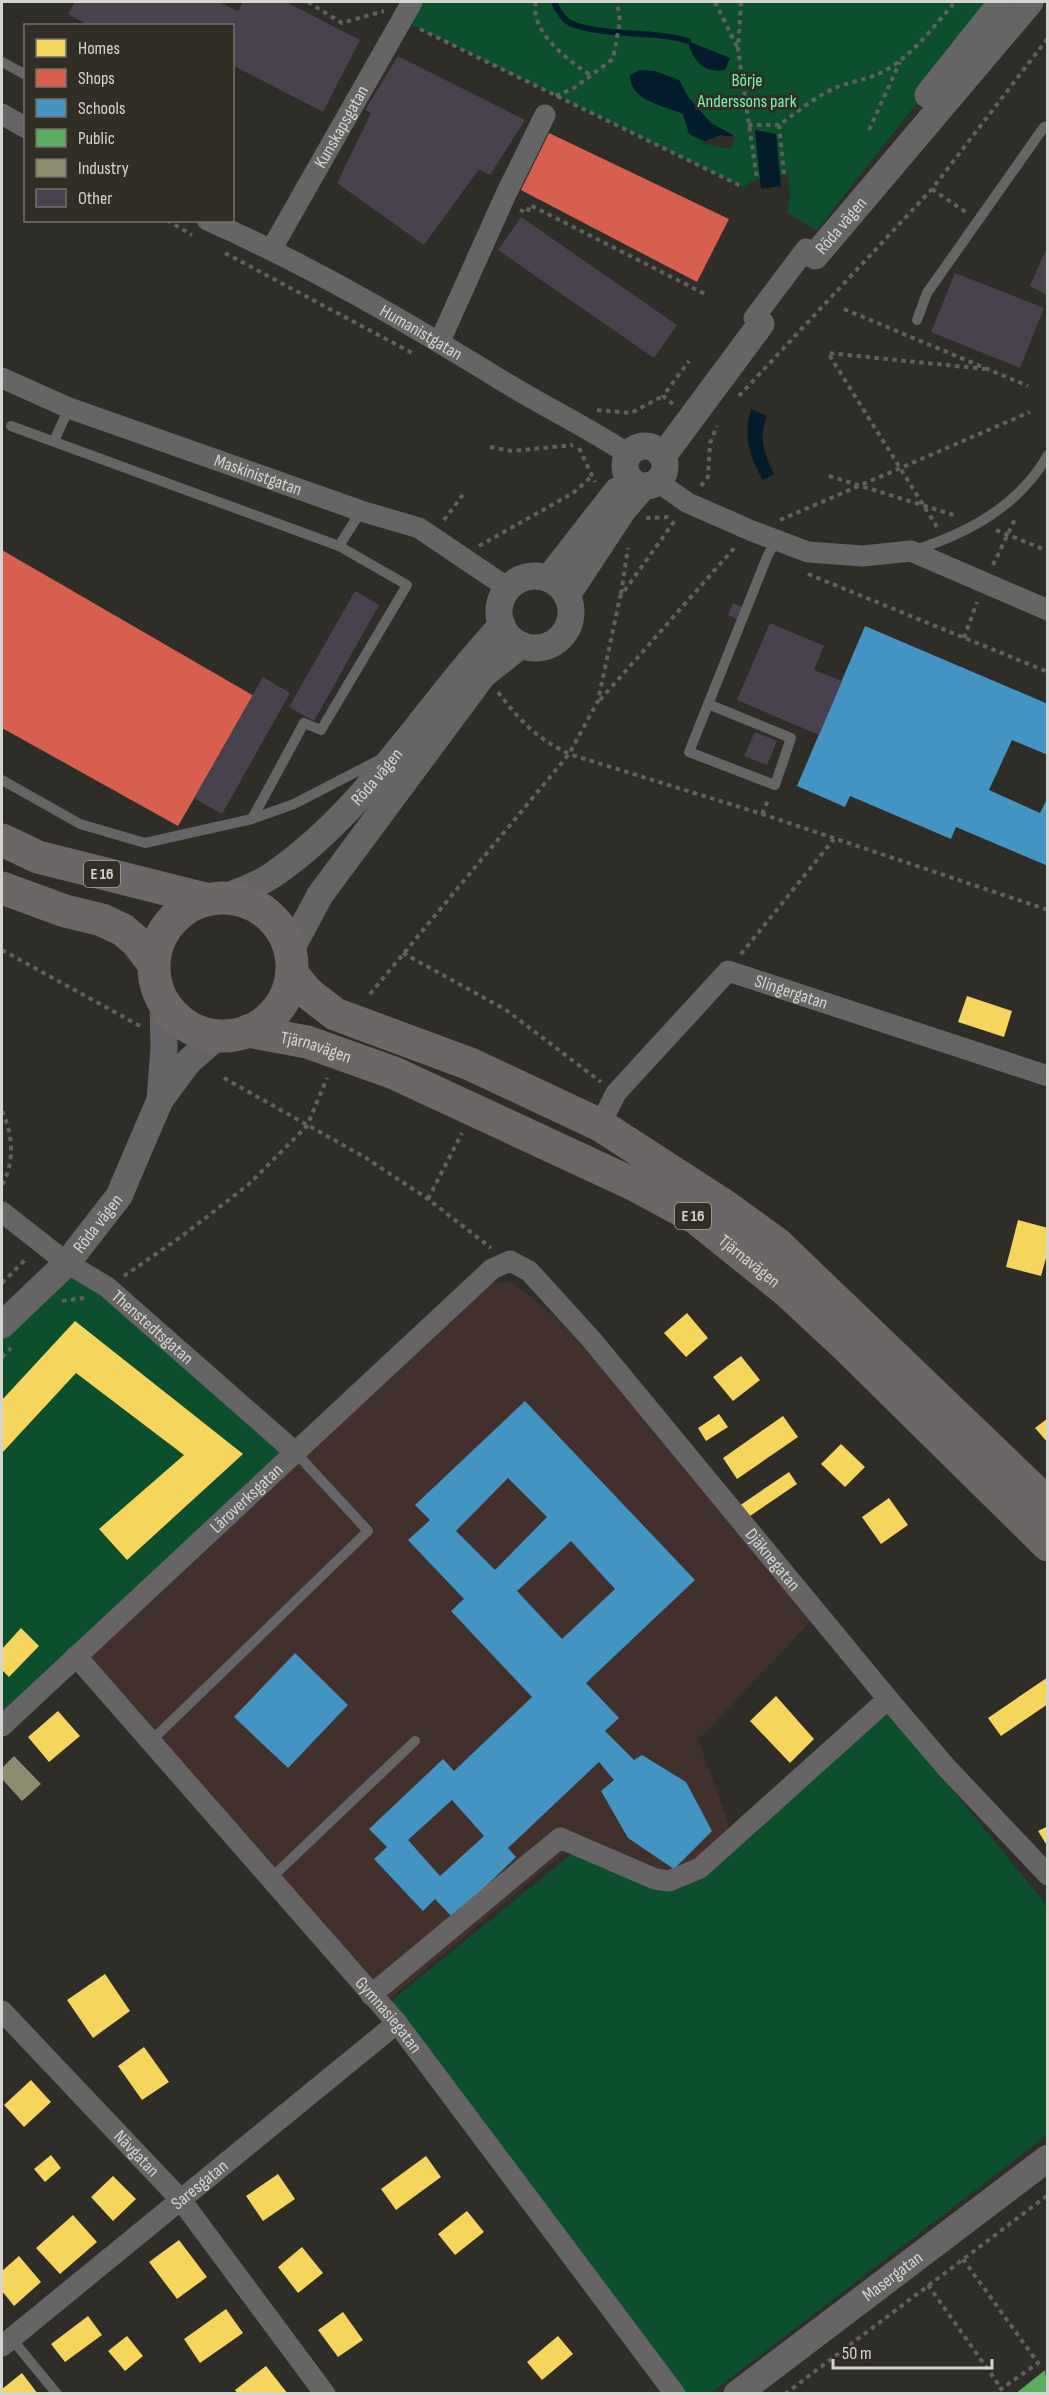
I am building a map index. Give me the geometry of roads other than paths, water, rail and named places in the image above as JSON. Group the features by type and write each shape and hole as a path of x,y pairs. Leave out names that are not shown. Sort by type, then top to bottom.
{"highway":[{"name":"E 16","path":"2,840 38,857 215,898"},
{"path":"2,888 65,911 102,920 123,930 137,942 153,963"},
{"path":"215,898 254,905 278,924 291,962 287,992 278,1009 259,1026 233,1034 196,1031 177,1020 155,1017 153,963 164,930 182,911 215,898"},
{"name":"Tjärnavägen","path":"291,962 308,993 335,1014 470,1064 600,1125 681,1176 776,1243 1047,1504"},
{"name":"Tjärnavägen","path":"233,1034 307,1042 394,1073 624,1180 696,1218 779,1285 847,1347 1047,1545"}],"street":[{"name":"Röda vägen","path":"558,587 622,509 646,468 1002,2"},
{"name":"Röda vägen","path":"811,252 1030,2"},
{"name":"Kunskapsgatan","path":"271,250 407,10"},
{"path":"2,114 24,127"},
{"path":"440,341 506,194 545,115"},
{"name":"Humanistgatan","path":"202,229 271,250 440,341 509,384 586,427 646,468"},
{"name":"Maskinistgatan","path":"2,378 69,408 361,512 419,528 508,588"},
{"path":"646,468 684,514 752,531 771,549 863,556 911,551 1047,610"},
{"path":"527,577 558,587 571,617 561,636 543,647 521,645 506,634 502,626 500,606 508,588 527,577"},
{"name":"Röda vägen","path":"215,898 269,878 324,836 398,750 469,660 502,626"},
{"name":"Röda vägen","path":"291,962 320,895 483,675 521,645"},
{"name":"Slingergatan","path":"600,1125 616,1093 728,971 1047,1076"},
{"name":"Röda vägen","path":"155,1017 164,1048 160,1100"},
{"name":"Röda vägen","path":"9,1333 119,1196 160,1100 189,1061 233,1034"},
{"name":"Thenstedtsgatan","path":"2,1212 67,1263 107,1287 296,1453"},
{"name":"Läroverksgatan","path":"2,1726 501,1265"},
{"name":"Djäknegatan","path":"501,1265 530,1271 591,1339 888,1699 946,1767 1047,1875"},
{"name":"Gymnasiegatan","path":"76,1656 269,1880 397,2023 675,2394"},
{"path":"371,1995 560,1838 655,1879 669,1881 700,1868 888,1699"},
{"name":"Nävgatan","path":"2,2011 181,2200 325,2394"},
{"name":"Saresgatan","path":"6,2342 397,2023"},
{"name":"Masergatan","path":"737,2394 1047,2158"}],"lane":[{"path":"2,62 24,74"},
{"path":"917,320 927,293 977,220 1047,126"},
{"path":"54,441 69,408"},
{"path":"11,426 339,546 407,585 321,730 304,723 252,819"},
{"path":"911,551 944,540 981,523 1011,501 1047,455"},
{"path":"339,546 361,512"},
{"path":"708,704 791,738 775,785 689,752 708,704 771,549"},
{"path":"2,780 80,824 145,843 252,819 294,804 398,750"},
{"path":"150,1742 368,1531 296,1453"},
{"path":"269,1880 415,1741"},
{"path":"6,2342 57,2394"}],"water":[{"path":"688,41 730,58 725,70 705,68 696,60"},
{"path":"640,70 655,71 679,80 689,98 711,123 733,135 729,147 706,142 689,134 683,114 657,105 635,91 630,75"},
{"path":"755,130 776,134 781,186 761,189"},
{"path":"751,409 767,416 763,431 763,445 774,474 763,480 749,445 748,428"}],"waterway":[{"path":"554,2 571,24 589,29 688,41"}],"park label":[{"name":"Börje Anderssons park","path":"747,90"}]}
